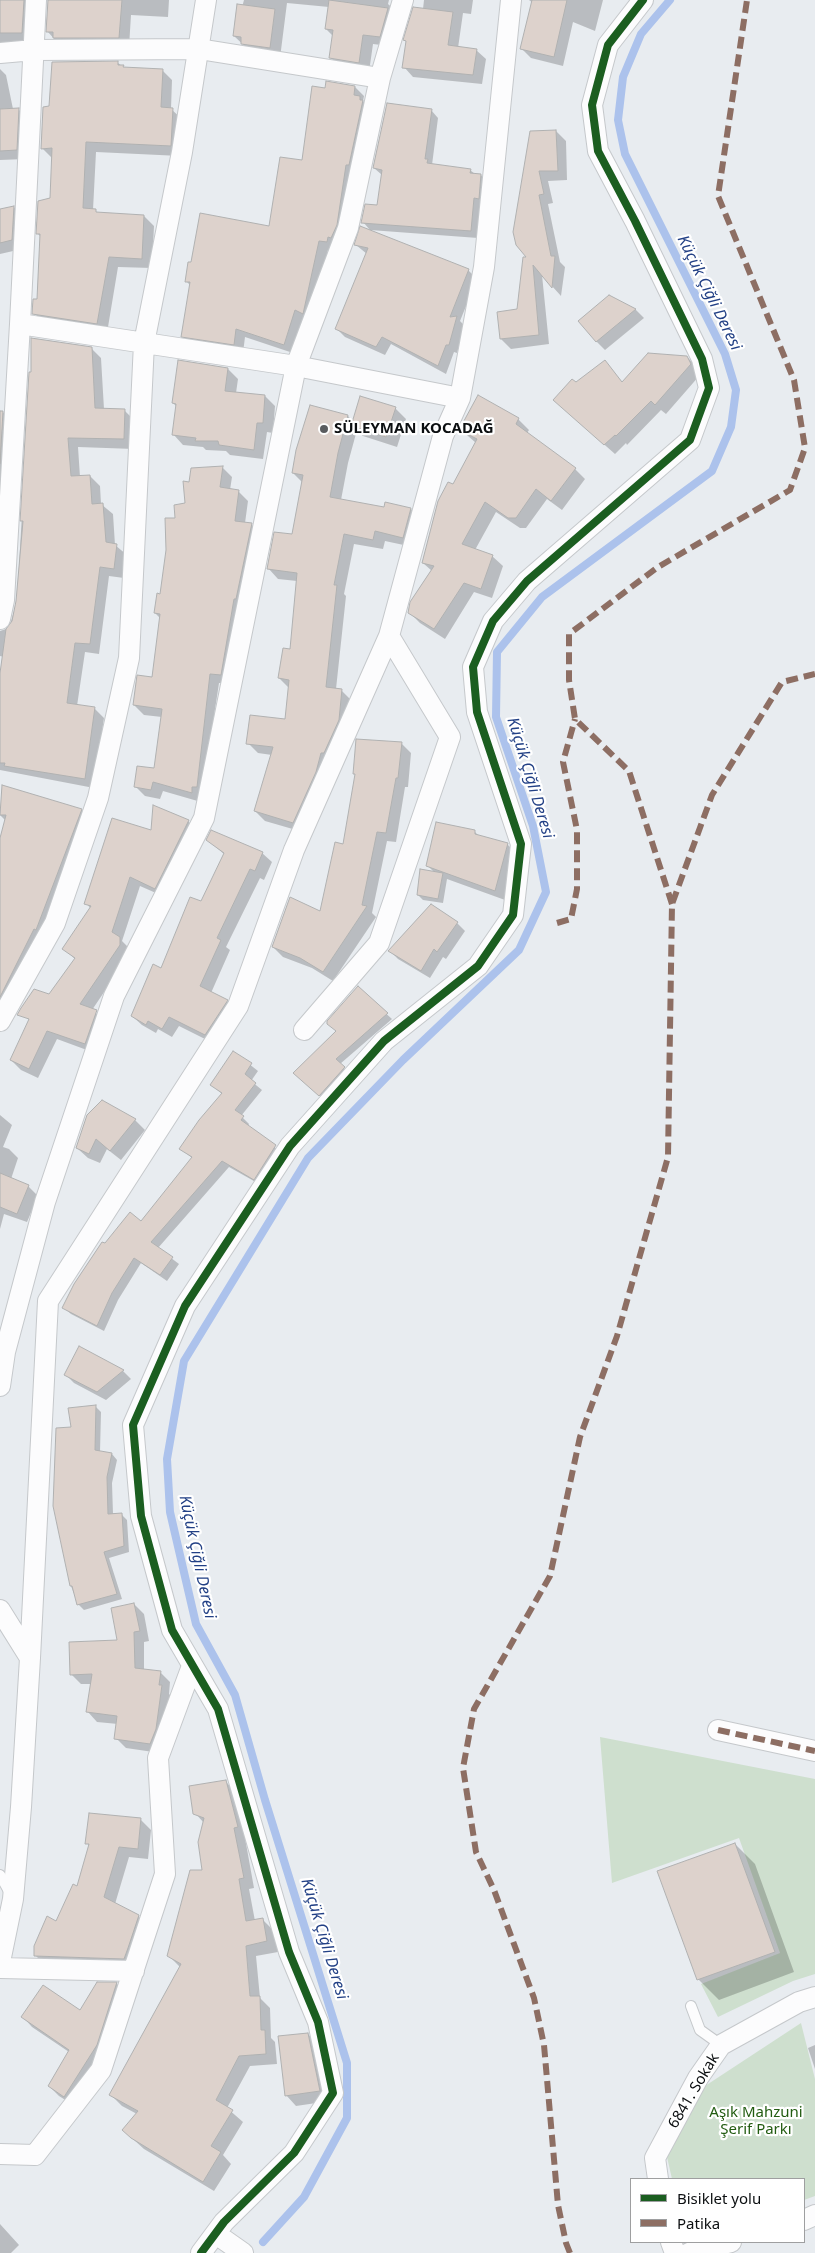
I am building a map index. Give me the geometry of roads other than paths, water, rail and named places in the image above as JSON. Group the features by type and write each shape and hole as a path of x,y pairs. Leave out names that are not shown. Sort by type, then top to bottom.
{"street":[{"path":"0,618 4,600 36,0"},
{"path":"0,1021 55,922 98,798 129,658 144,343 182,152 206,0"},
{"path":"0,1386 5,1352 45,1202 114,996 204,818 296,366 348,228 380,78 403,0"},
{"path":"0,1962 4,1900 30,1658 48,1301 238,1006 294,850 389,636 443,436 460,398 484,267 511,0"},
{"path":"201,2253 224,2222 294,2153 333,2094 318,2022 289,1952 218,1709 172,1630 141,1516 132,1425 185,1306 290,1146 384,1041 478,966 513,915 521,844 477,712 473,667 494,621 527,581 690,440 709,388 702,359 635,221 598,151 592,105 608,45 643,0"},
{"path":"0,53 34,50 199,49 380,78"},
{"path":"20,324 296,366 460,398"},
{"path":"304,1030 380,943 450,737 389,636"},
{"path":"0,1610 30,1658"},
{"path":"0,2154 35,2155 101,2070 165,1874 158,1758 192,1666"},
{"path":"718,1730 815,1751"},
{"path":"0,1968 134,1971"},
{"name":"6841. Sokak","path":"658,2178 655,2158 698,2078 721,2045 799,2002 815,1996"},
{"path":"216,2234 243,2253"},
{"path":"689,2253 727,2243"}],"lane":[{"path":"0,1875 4,1900"},
{"path":"690,2006 700,2030 721,2045"}],"waterway":[{"name":"Küçük Çiğli Deresi","path":"263,2242 304,2197 347,2118 347,2063 265,1800 235,1695 196,1624 170,1512 167,1459 184,1361 308,1158 403,1060 519,950 546,892 533,826 496,717 497,652 542,597 712,471 731,427 736,390 725,354 625,154 618,120 623,77 641,34 670,0"}],"place":[{"name":"SÜLEYMAN KOCADAĞ","path":"324,429"}],"park label":[{"name":"Aşık Mahzuni Şerif Parkı","path":"756,2122"}]}
